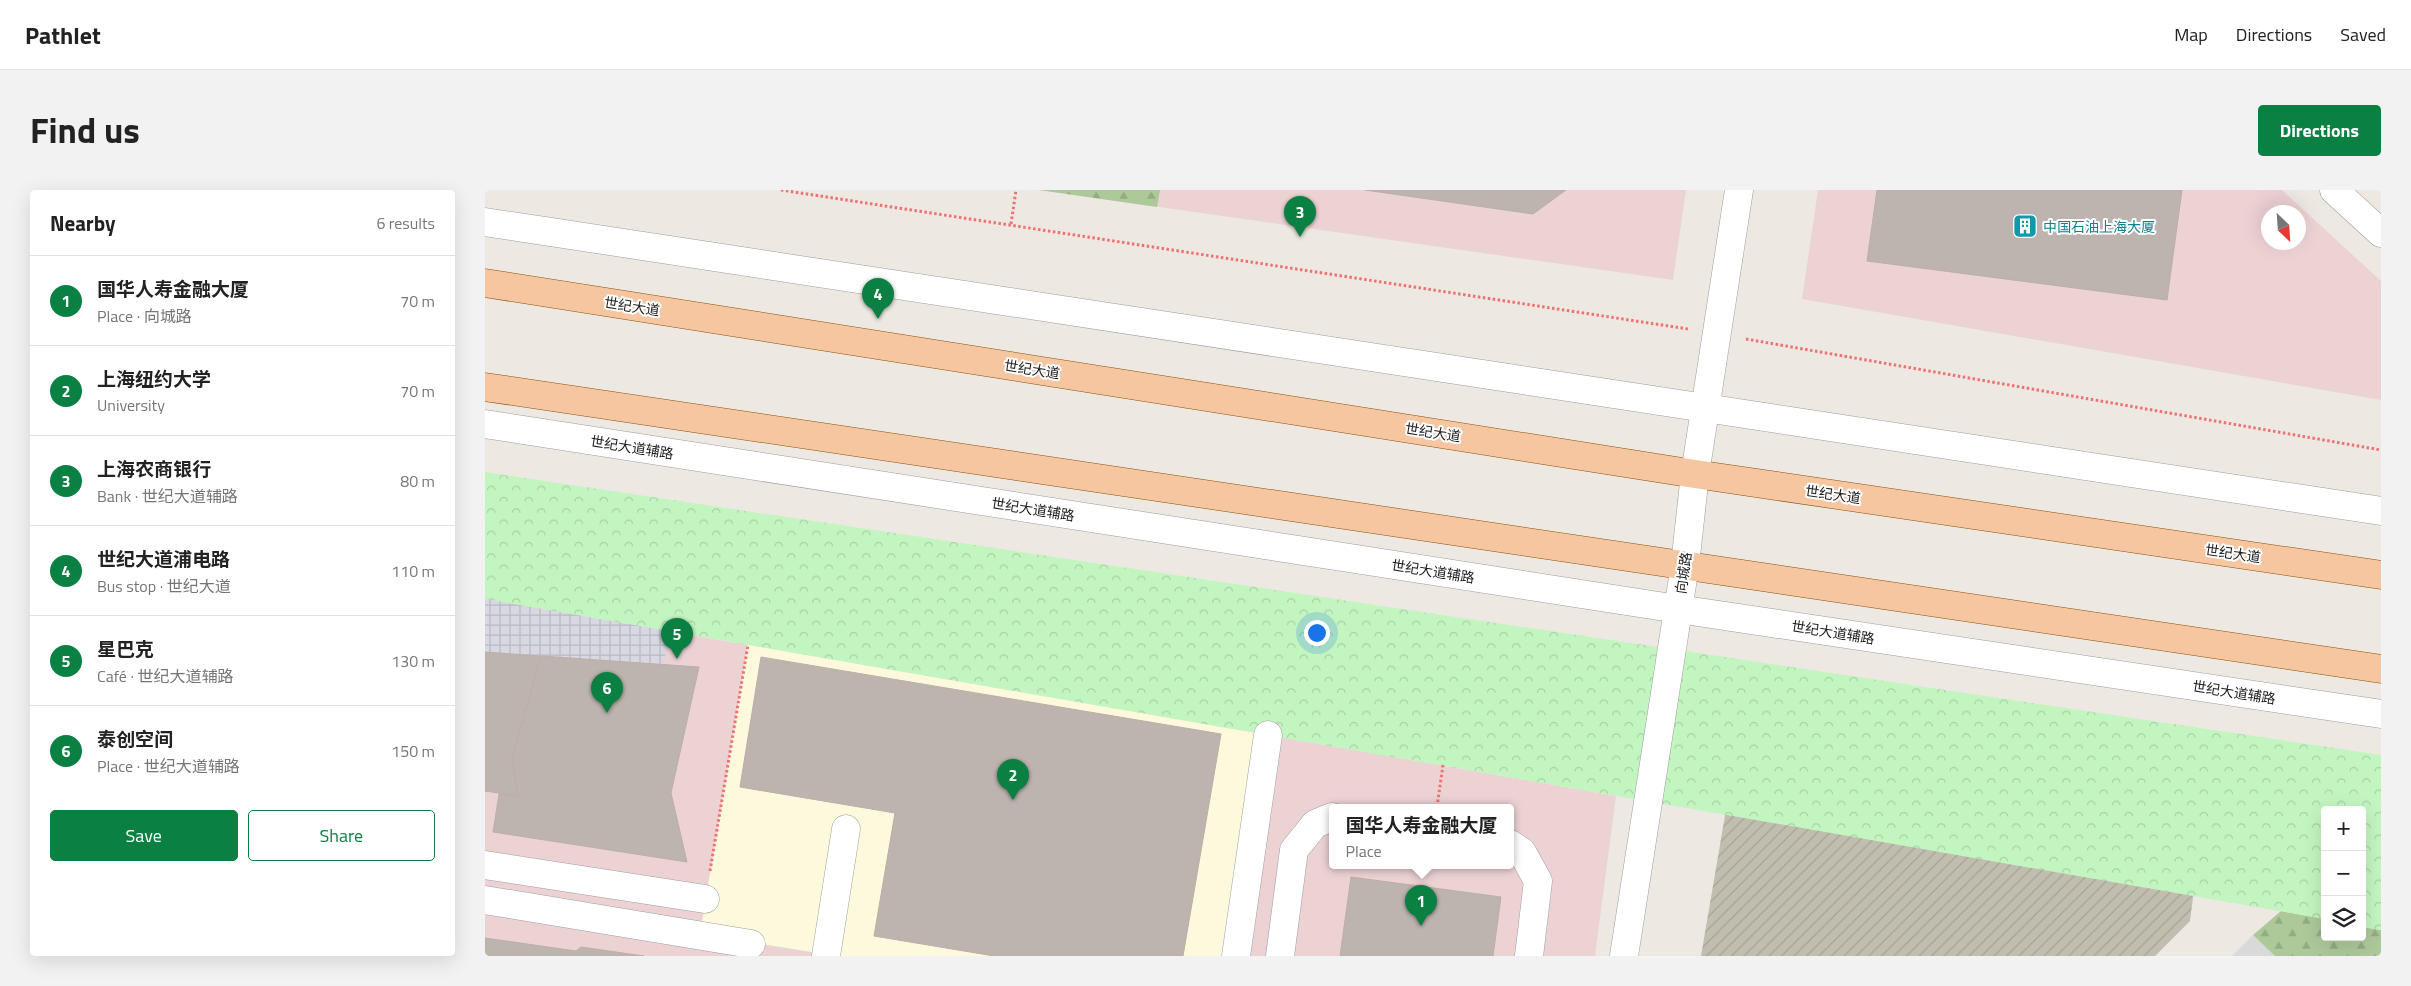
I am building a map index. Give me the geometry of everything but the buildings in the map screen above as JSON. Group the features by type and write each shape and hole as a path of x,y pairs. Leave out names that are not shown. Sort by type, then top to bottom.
{"main road":[{"name":"世纪大道","path":"485,283 1695,474 2381,575"},
{"path":"485,387 2381,668"}],"street":[{"name":"向城路","path":"1624,956 1685,565 1695,474 1739,190"},
{"path":"2334,190 2381,233"},
{"path":"485,222 2381,511"},
{"name":"世纪大道辅路","path":"485,424 1678,609 2381,714"},
{"path":"1236,956 1268,735"},
{"path":"1280,956 1294,850 1315,824 1329,818"},
{"path":"826,956 846,829"},
{"path":"1514,847 1522,852 1538,881 1529,956"},
{"path":"485,865 705,899"},
{"path":"485,900 751,944"}],"path":[{"path":"781,190 1717,334 2381,450"},
{"path":"1011,224 1016,190"},
{"path":"705,899 749,644"},
{"path":"1437,804 1443,765"}],"shaded area":[{"path":"1039,190 1686,190 1673,280"},
{"path":"1818,190 2282,190 2298,205 2261,205 2261,250 2306,250 2306,212 2381,281 2381,400 1802,299"},
{"path":"485,599 748,645 700,934 837,956 485,956"},
{"path":"485,599 669,631 664,664 485,652"},
{"path":"748,645 1268,735 1236,956 837,956 700,934"},
{"path":"1268,735 1616,796 1595,956 1236,956"},
{"path":"1728,798 2197,866 2190,921 2155,956 1701,956"},
{"path":"2253,935 2275,956 2232,956"}],"green space":[{"path":"1039,190 1160,190 1157,207"},
{"path":"485,472 2381,755 2381,930 2366,928 2366,806 2321,806 2321,918 485,599"},
{"path":"2281,911 2321,918 2321,941 2366,941 2366,928 2381,930 2381,956 2275,956 2253,935"}],"place":[{"name":"中国石油上海大厦","path":"2025,226"},
{"name":"上海农商银行","path":"1300,237"},
{"name":"世纪大道浦电路","path":"878,319"},
{"name":"星巴克","path":"677,659"},
{"name":"泰创空间","path":"607,713"},
{"name":"上海纽约大学","path":"1013,800"},
{"name":"国华人寿金融大厦","path":"1421,926"}]}
